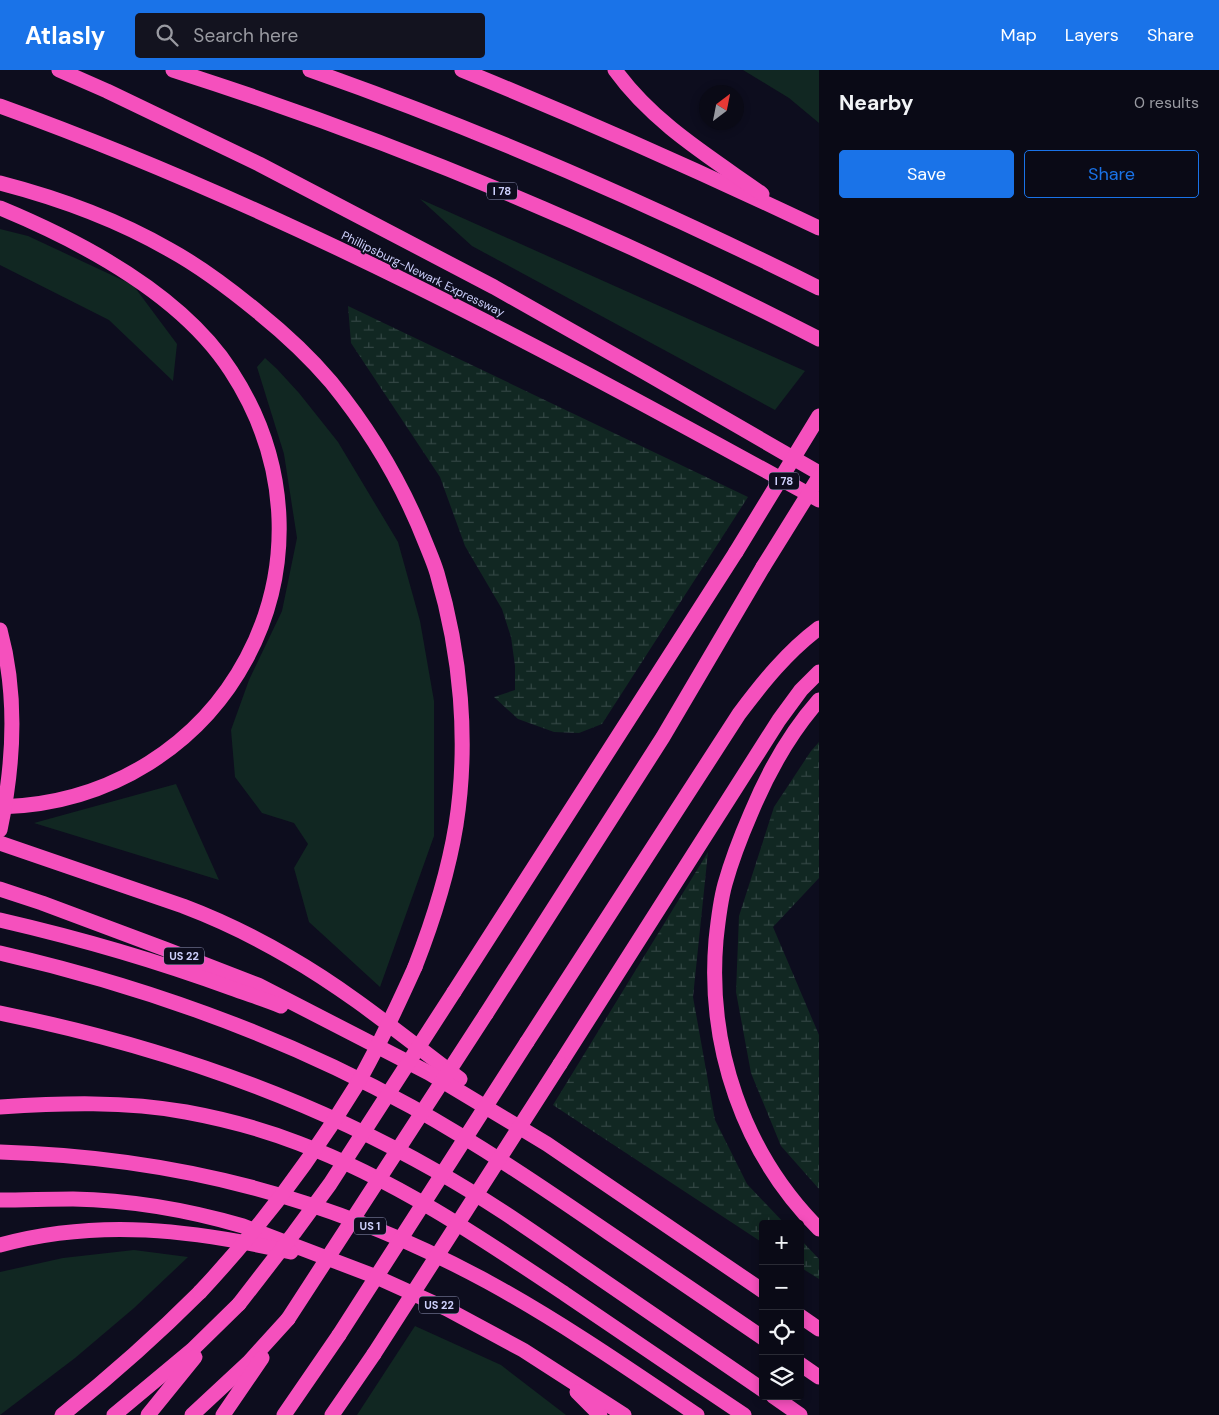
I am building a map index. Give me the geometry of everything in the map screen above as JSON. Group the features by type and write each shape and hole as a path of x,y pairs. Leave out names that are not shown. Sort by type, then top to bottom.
{"highway":[{"path":"59,70 259,164 486,283 646,372 819,475 663,737 288,1319 222,1415"},
{"name":"I 78","path":"173,70 366,138 540,207 616,240 819,339"},
{"path":"310,70 500,142 703,232 819,288"},
{"path":"462,70 618,136 819,228"},
{"path":"615,70 668,126 794,216"},
{"name":"Phillipsburg-Newark Expressway","path":"0,106 55,126 181,178 369,263 537,348 819,500"},
{"path":"0,183 93,214 171,250 242,298 276,326 330,381 378,448 404,493 421,531 436,571 447,613 455,654 460,697 462,738 460,782 456,824 448,866 436,908 415,967 396,1010 356,1085 321,1141 269,1212 200,1292 130,1360 62,1415"},
{"path":"0,208 70,240 137,280 189,322 217,351 242,388 262,427 274,468 280,532 275,577 270,600 254,642 235,678 194,728 159,757 141,768 102,786 62,799 23,805 0,806"},
{"path":"148,1415 239,1304 330,1184 736,552 819,416"},
{"path":"284,1415 339,1335 739,714 777,665 819,628"},
{"path":"0,630 9,674 12,757 0,830"},
{"path":"332,1415 374,1354 779,720 801,690 819,672"},
{"path":"819,700 800,724 777,760 738,843 723,892 717,926 714,969 718,1031 728,1074 741,1111 755,1141 780,1183 819,1230"},
{"path":"0,843 183,906 236,928 311,970 344,992 547,1144 759,1288"},
{"name":"US 22","path":"0,889 258,985 361,1038"},
{"path":"0,920 71,937 167,966 277,1005 361,1038 429,1073 547,1144"},
{"path":"0,953 84,974 174,1002 278,1042 366,1083 413,1108 516,1170 759,1335"},
{"path":"0,1013 91,1034 194,1064 281,1096 363,1132 470,1191 759,1387"},
{"path":"0,1107 68,1104 142,1106 230,1121 299,1143 356,1168 416,1199 470,1231 744,1415"},
{"name":"US 1","path":"0,1152 77,1156 180,1171 247,1185 287,1196 349,1218 449,1262 496,1286 569,1330 697,1415"},
{"path":"0,1200 74,1199 115,1202 202,1215 261,1233 353,1268"},
{"path":"0,1205 36,1200"},
{"name":"US 22","path":"0,1245 28,1238 70,1232 110,1229 152,1230 200,1234 250,1243 353,1268 425,1298 485,1328 523,1350 624,1415"},
{"path":"114,1415 192,1350 239,1304"},
{"path":"192,1415 249,1362 288,1319"},
{"path":"804,1319 819,1329"},
{"path":"523,1350 568,1384 600,1415"},
{"path":"804,1367 819,1377"},
{"path":"779,1400 800,1415"}],"green space":[{"path":"743,70 819,70 819,123 789,98"},
{"path":"420,199 805,371 775,410 472,246"},
{"path":"0,229 28,236 133,285 177,344 173,381 109,320 0,265"},
{"path":"348,306 748,497 602,724 579,733 554,732 518,719 494,697 515,690 515,666 511,637 502,609 465,546 440,477 351,343"},
{"path":"265,358 299,393 338,442 398,542 420,621 434,701 434,836 380,987 309,922 294,868 308,844 294,823 262,813 235,777 231,730 249,680 282,611 297,538 284,454 257,367"},
{"path":"819,742 819,878 773,927 819,1035 819,1189 781,1146 751,1073 736,992 739,916 774,807"},
{"path":"176,784 219,880 34,823"},
{"path":"708,852 693,997 715,1120 747,1184 781,1220 759,1220 759,1240 553,1105"},
{"path":"804,1243 819,1259 819,1279 804,1270"},
{"path":"134,1250 188,1257 134,1308 75,1358 0,1415 0,1272 63,1258"},
{"path":"415,1326 501,1365 566,1415 357,1415"}]}
